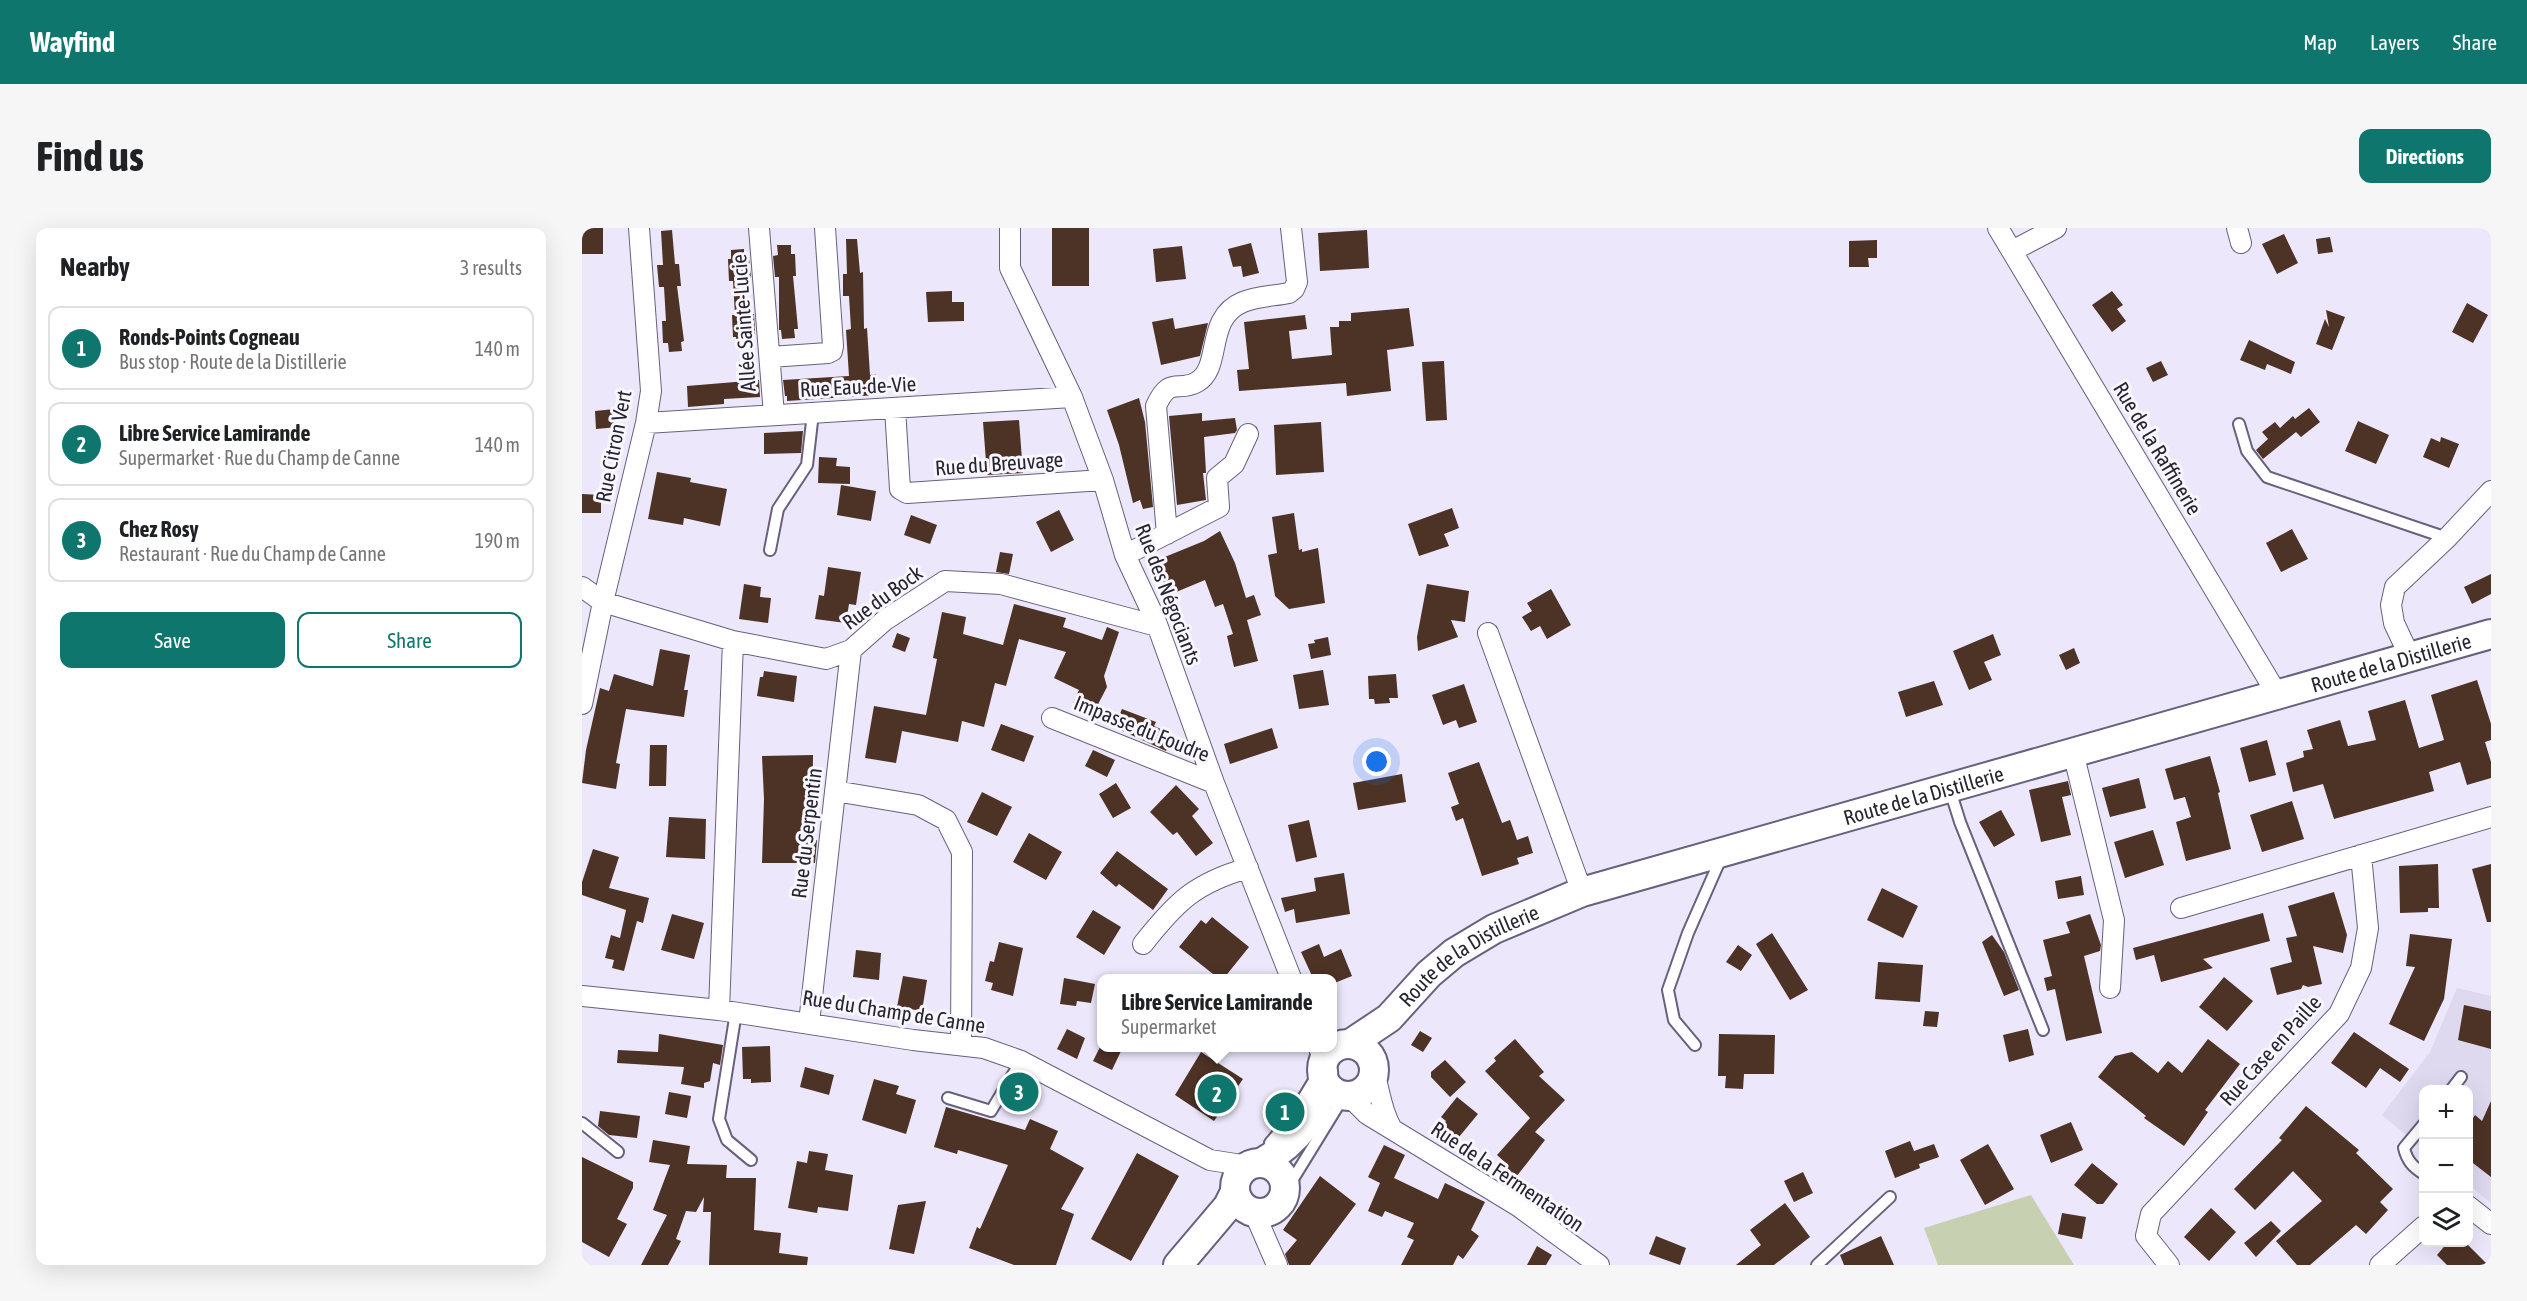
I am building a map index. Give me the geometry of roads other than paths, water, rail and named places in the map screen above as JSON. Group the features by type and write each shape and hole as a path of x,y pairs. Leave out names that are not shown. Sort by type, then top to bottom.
{"street":[{"name":"Rue Citron Vert","path":"582,704 603,602 646,423 651,391 639,228"},
{"name":"Allée Sainte-Lucie","path":"759,228 774,415"},
{"path":"770,357 832,351 825,228"},
{"name":"Rue des Négociants","path":"1010,228 1010,268 1072,397 1103,480 1125,555 1157,626 1214,783 1289,974"},
{"path":"1167,534 1156,406 1161,395 1170,387 1196,382 1204,373 1209,364 1219,324 1228,311 1244,301 1289,293 1294,289 1297,282 1291,228"},
{"name":"Rue de la Raffinerie","path":"1998,228 2277,694"},
{"path":"2012,251 2056,228"},
{"name":"Rue Eau-de-Vie","path":"646,423 1072,397"},
{"name":"Rue du Breuvage","path":"895,408 900,489 907,493 1103,480"},
{"path":"1125,555 1219,507 1217,478 1234,464 1248,434"},
{"path":"2409,655 2394,623 2391,605 2396,587 2448,538 2491,491"},
{"name":"Rue du Bock","path":"582,587 603,602 733,641 826,659 851,650 885,620 945,581 1000,584 1157,626"},
{"path":"1488,633 1582,892"},
{"name":"Route de la Distillerie","path":"1337,1049 1389,1018 1429,974 1454,953 1494,929 1582,892 2409,655 2491,636"},
{"path":"727,1011 733,641"},
{"name":"Rue du Serpentin","path":"808,1023 851,650"},
{"name":"Impasse du Foudre","path":"1052,718 1214,783"},
{"path":"2073,752 2114,920 2110,988"},
{"path":"835,791 918,805 946,820 962,852 961,1045"},
{"path":"2181,908 2491,817"},
{"name":"Rue Case en Paille","path":"2169,1265 2146,1236 2151,1214 2339,1014 2361,968 2368,928 2361,855"},
{"path":"1143,944 1177,903 1207,882 1248,868"},
{"name":"Rue du Champ de Canne","path":"582,996 727,1011 913,1040 984,1048 1021,1061 1210,1160 1257,1188"},
{"name":"Route de la Distillerie","path":"1374,1069 1380,1038 1389,1018"},
{"path":"1331,1053 1366,1051 1381,1094 1383,1114 1391,1127"},
{"path":"1331,1053 1327,1085 1344,1095"},
{"path":"1178,1265 1228,1206 1257,1188 1279,1153 1292,1141 1313,1111 1331,1053"},
{"path":"1313,1111 1329,1099 1358,1094 1366,1089 1372,1081 1374,1069"},
{"name":"Rue de la Fermentation","path":"1344,1095 1367,1114 1518,1206 1599,1265"},
{"path":"1257,1188 1274,1257"},
{"path":"2473,1209 2491,1224"},
{"path":"2380,1265 2419,1230"}],"lane":[{"path":"770,550 778,509 807,465 813,413"},
{"path":"2239,424 2247,451 2267,477 2448,538"},
{"path":"1950,787 1960,822 2043,1030"},
{"path":"1695,1045 1674,1020 1668,990 1688,933 1724,852"},
{"path":"727,1011 719,1119 727,1140 751,1160"},
{"path":"1257,1188 1291,1118 1331,1053"},
{"path":"948,1098 991,1111 1021,1061"},
{"path":"2454,1085 2461,1077"},
{"path":"1257,1188 1344,1095"},
{"path":"582,1123 618,1152"},
{"path":"2419,1130 2404,1148 2406,1158 2413,1168 2419,1171"},
{"path":"1816,1265 1890,1197"}],"place":[{"name":"Chez Rosy","path":"1019,1092"},
{"name":"Libre Service Lamirande","path":"1217,1094"},
{"name":"Ronds-Points Cogneau","path":"1285,1112"}]}
